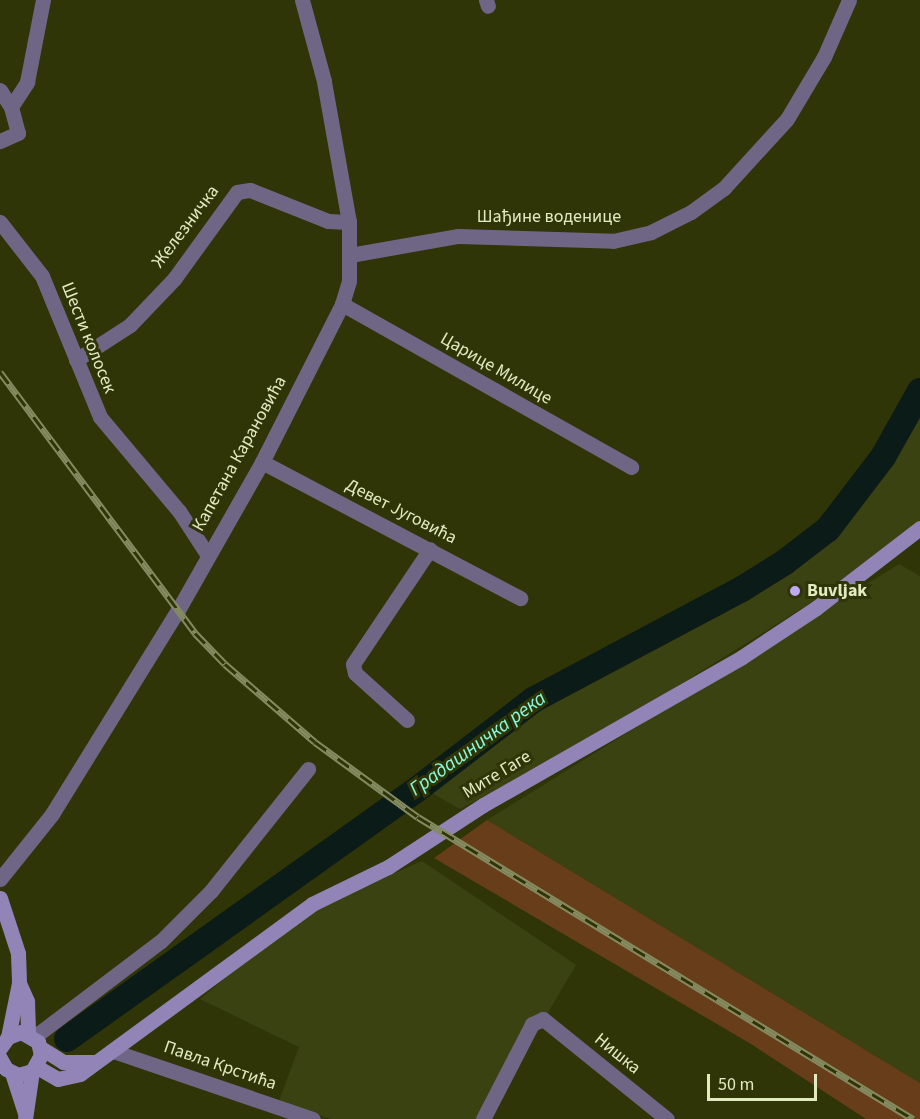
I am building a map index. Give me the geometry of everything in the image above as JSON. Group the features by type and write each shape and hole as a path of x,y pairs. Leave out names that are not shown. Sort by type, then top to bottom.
{"main road":[{"name":"Мите Гаге","path":"52,1078 72,1078 97,1062 312,904 388,867 483,805 742,657 816,608 920,528"},
{"path":"0,898 18,952 19,982 3,1042 34,1040 63,1062 97,1062"},
{"path":"19,982 27,1001 34,1040 34,1069 25,1116"},
{"path":"25,1116 4,1067 34,1069 52,1078 29,1097"}],"street":[{"path":"11,107 27,82 42,0"},
{"name":"Капетана Карановића","path":"0,879 52,814 178,610 207,554 262,462 342,304 350,255 349,222 324,81 302,0"},
{"name":"Шађине воденице","path":"350,255 458,236 613,241 651,232 691,212 724,188 786,118 824,57 849,0"},
{"path":"0,90 11,107 18,133 0,141"},
{"name":"Железничка","path":"76,360 130,325 174,279 237,192 250,190 328,221 349,222"},
{"name":"Шести колосек","path":"0,222 42,276 100,417 179,511 207,554"},
{"name":"Царице Милице","path":"342,304 631,467"},
{"name":"Девет Југовића","path":"262,462 520,598"},
{"path":"407,720 355,673 353,664 430,549"},
{"path":"34,1040 161,941 211,891 308,769"},
{"name":"Нишка","path":"483,1119 532,1024 543,1019 667,1119"},
{"name":"Павла Крстића","path":"113,1051 314,1119"}],"shaded area":[{"name":"Buvljak","path":"920,408 920,525 871,565 599,735 460,809 432,793 523,719 573,688 719,616 805,562 854,511"},
{"path":"899,564 920,576 920,1083 487,820"},
{"path":"487,820 920,1083 920,1119 866,1119 751,1044 434,858"},
{"path":"422,861 576,965 485,1119 331,1119 279,1101 299,1047 200,999 304,913"}],"waterway":[{"name":"Градашничка река","path":"67,1039 415,791 533,700 742,589 785,562 828,529 883,457 920,391"}],"railway":[{"path":"0,372 195,633 225,664 315,742 418,817 913,1119"}],"place":[{"name":"Buvljak","path":"795,591"}]}
